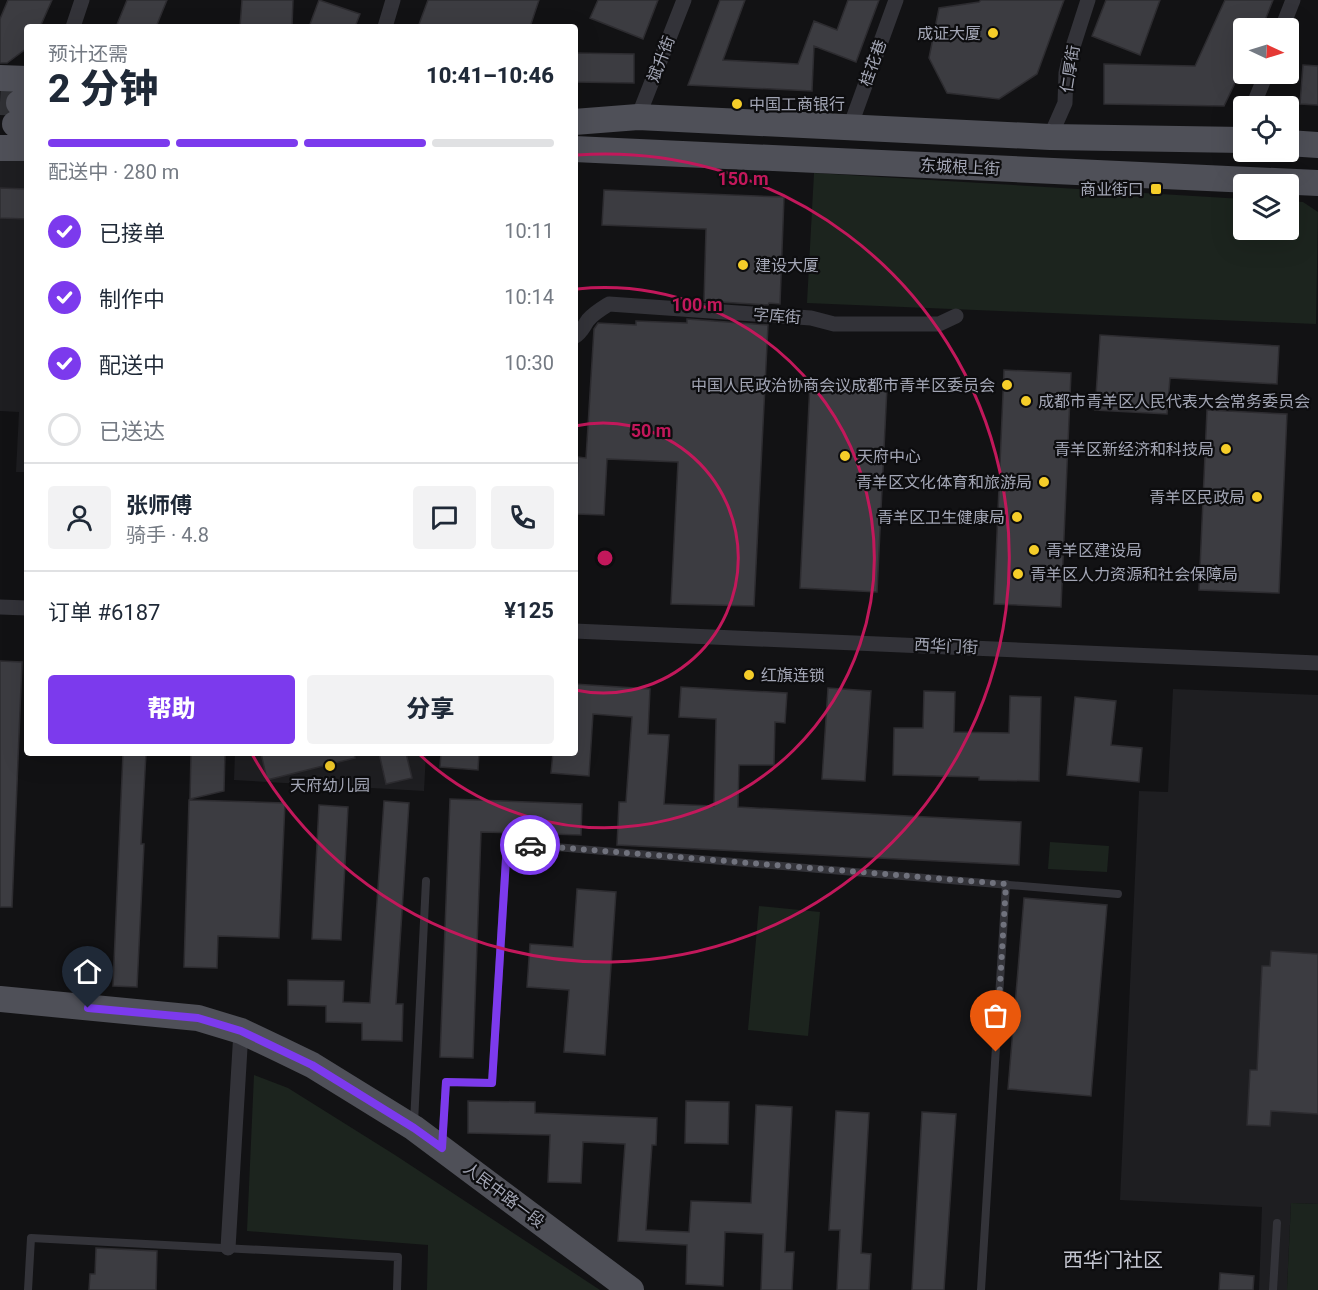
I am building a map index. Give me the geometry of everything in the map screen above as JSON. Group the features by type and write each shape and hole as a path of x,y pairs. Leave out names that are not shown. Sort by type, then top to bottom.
{"main road":[{"path":"0,78 24,79"},
{"path":"578,107 638,117 1050,137 1233,138"},
{"path":"578,122 638,117"},
{"path":"1299,144 1318,145"},
{"path":"0,147 24,148"},
{"name":"东城根上街","path":"578,149 1318,183"},
{"name":"东城根上街","path":"578,154 603,151"},
{"name":"人民中路一段","path":"0,999 198,1018 241,1031 312,1065 414,1128 631,1290"}],"street":[{"path":"74,24 82,0"},
{"path":"386,24 393,0"},
{"name":"斌升街","path":"638,117 684,0"},
{"name":"桂花巷","path":"850,127 896,0"},
{"name":"仁厚街","path":"1050,137 1065,103 1066,73 1088,0"},
{"path":"1286,18 1293,0"},
{"name":"字库街","path":"578,334 596,312 609,304 811,318 834,324 939,324 956,316"},
{"path":"0,607 24,608"},
{"name":"西华门街","path":"578,631 1318,663"},
{"path":"228,1248 241,1031"}],"lane":[{"path":"442,1148 446,1082 492,1083 507,843 1118,894"},
{"path":"414,1128 426,881"},
{"path":"981,1290 1006,884"},
{"path":"1273,1290 1277,1222"},
{"path":"28,1290 31,1238 398,1257 397,1290"}],"shaded area":[{"path":"0,159 24,160 24,472 16,472 19,412 0,411"},
{"path":"814,173 1233,198 1233,240 1299,240 1299,202 1318,212 1316,324 807,303"},
{"path":"1173,689 1318,695 1318,1204 1291,1203 1287,1290 1259,1290 1262,1207 1120,1200 1139,791 1168,792"},
{"name":"天府幼儿园","path":"235,756 426,756 424,791 234,780"},
{"path":"1050,842 1109,846 1107,872 1048,869"},
{"path":"759,906 820,912 808,1036 748,1030"},
{"path":"254,1075 288,1088 395,1155 600,1290 427,1290 428,1245 247,1231"},
{"path":"1291,1203 1318,1204 1318,1290 1287,1290"}],"building":[{"path":"8,0 52,0 41,24 24,24 24,50 7,63 0,63 0,19"},
{"path":"127,0 167,0 157,24 117,24"},
{"path":"242,0 293,0 292,24 240,24"},
{"path":"319,0 360,14 356,24 310,24"},
{"path":"428,0 539,0 531,24 419,24"},
{"path":"598,0 658,0 643,39 590,18"},
{"path":"720,0 745,0 723,60 798,64 814,21 837,30 848,0 879,0 856,62 814,46 812,91 688,85"},
{"name":"成证大厦","path":"981,0 1064,0 1037,74 999,99 947,93 929,58 939,8"},
{"path":"1106,0 1160,0 1140,55 1092,36"},
{"path":"1225,0 1273,0 1266,18 1233,18 1234,84 1224,106 1104,104 1104,64 1195,66"},
{"path":"578,53 634,54 634,83 578,82"},
{"path":"1303,65 1318,66 1318,105 1300,104"},
{"path":"0,188 24,189 24,219 0,218"},
{"name":"建设大厦","path":"604,190 784,197 780,304 704,301 706,229 602,225"},
{"path":"687,319 768,325 754,606 671,604 678,462 607,459 604,515 578,514 578,457 586,458 594,329 598,323 636,325 636,321 687,323"},
{"path":"1100,335 1279,346 1277,384 1170,378 1167,414 1095,410"},
{"path":"1004,370 1071,373 1061,607 994,604"},
{"name":"天府中心","path":"810,383 887,387 877,592 800,588"},
{"path":"1207,410 1287,414 1279,593 1199,590"},
{"path":"0,661 22,662 12,907 0,907"},
{"path":"578,684 650,689 648,734 669,735 664,804 714,806 716,719 679,717 681,687 787,693 785,723 775,722 774,765 739,765 738,807 1021,822 1019,865 617,845 619,802 626,802 632,717 593,714 589,776 551,773 553,756 578,756"},
{"path":"828,688 871,691 865,781 822,779"},
{"path":"924,691 955,692 954,732 1009,733 1010,696 1041,697 1039,781 893,775 894,728 923,728"},
{"path":"1075,697 1116,701 1111,745 1142,748 1139,782 1067,775"},
{"path":"123,756 146,756 137,987 113,986"},
{"path":"191,756 225,756 224,791 190,799"},
{"path":"262,756 355,756 355,758 267,780"},
{"path":"380,756 407,756 412,778 386,784"},
{"path":"441,756 479,756 478,770 440,767"},
{"path":"450,799 582,804 581,835 481,832 473,1058 440,1057"},
{"path":"189,800 285,803 279,938 218,936 217,968 184,967"},
{"path":"384,801 409,803 396,1004 403,1004 402,1041 362,1040 362,1023 326,1022 326,1006 288,1005 288,980 344,981 343,1002 370,1003"},
{"path":"319,805 348,807 341,940 312,939"},
{"path":"577,889 616,892 605,1055 564,1052 569,990 527,987 530,944 573,947"},
{"path":"1024,898 1107,905 1091,1096 1008,1089"},
{"path":"1271,951 1318,954 1318,1114 1271,1111 1270,1126 1247,1125 1250,1070 1257,1070 1262,966 1270,966"},
{"path":"468,1101 535,1102 535,1113 657,1118 656,1145 652,1145 646,1230 689,1232 691,1201 751,1203 756,1105 792,1107 785,1252 794,1252 792,1290 761,1290 763,1234 725,1232 723,1286 686,1284 687,1245 618,1241 625,1144 583,1142 581,1183 548,1182 550,1135 468,1133"},
{"path":"686,1101 729,1102 728,1144 685,1143"},
{"path":"836,1111 869,1113 861,1253 871,1254 869,1290 837,1290 840,1230 829,1230"},
{"path":"922,1112 956,1114 944,1290 912,1290"},
{"path":"96,1248 157,1251 156,1290 89,1290 90,1274 95,1274"},
{"path":"1220,1273 1254,1276 1253,1290 1219,1290"}],"tunnel":[{"path":"0,102 19,103"}],"way so far":[{"path":"530,845 1006,884 996,1052"}],"place":[{"name":"成证大厦","path":"993,33"},
{"name":"中国工商银行","path":"737,104"},
{"name":"商业街口","path":"1156,189"},
{"name":"建设大厦","path":"743,265"},
{"name":"中国人民政治协商会议成都市青羊区委员会","path":"1007,385"},
{"name":"成都市青羊区人民代表大会常务委员会","path":"1026,401"},
{"name":"青羊区新经济和科技局","path":"1226,449"},
{"name":"天府中心","path":"845,456"},
{"name":"青羊区文化体育和旅游局","path":"1044,482"},
{"name":"青羊区民政局","path":"1257,497"},
{"name":"青羊区卫生健康局","path":"1017,517"},
{"name":"青羊区建设局","path":"1034,550"},
{"name":"青羊区人力资源和社会保障局","path":"1018,574"},
{"name":"红旗连锁","path":"749,675"},
{"name":"天府幼儿园","path":"330,766"}],"district":[{"name":"西华门社区","path":"1113,1260"}],"route":[{"path":"88,1008 198,1018 241,1031 312,1065 442,1148 446,1082 492,1083 507,843 530,845"}]}
